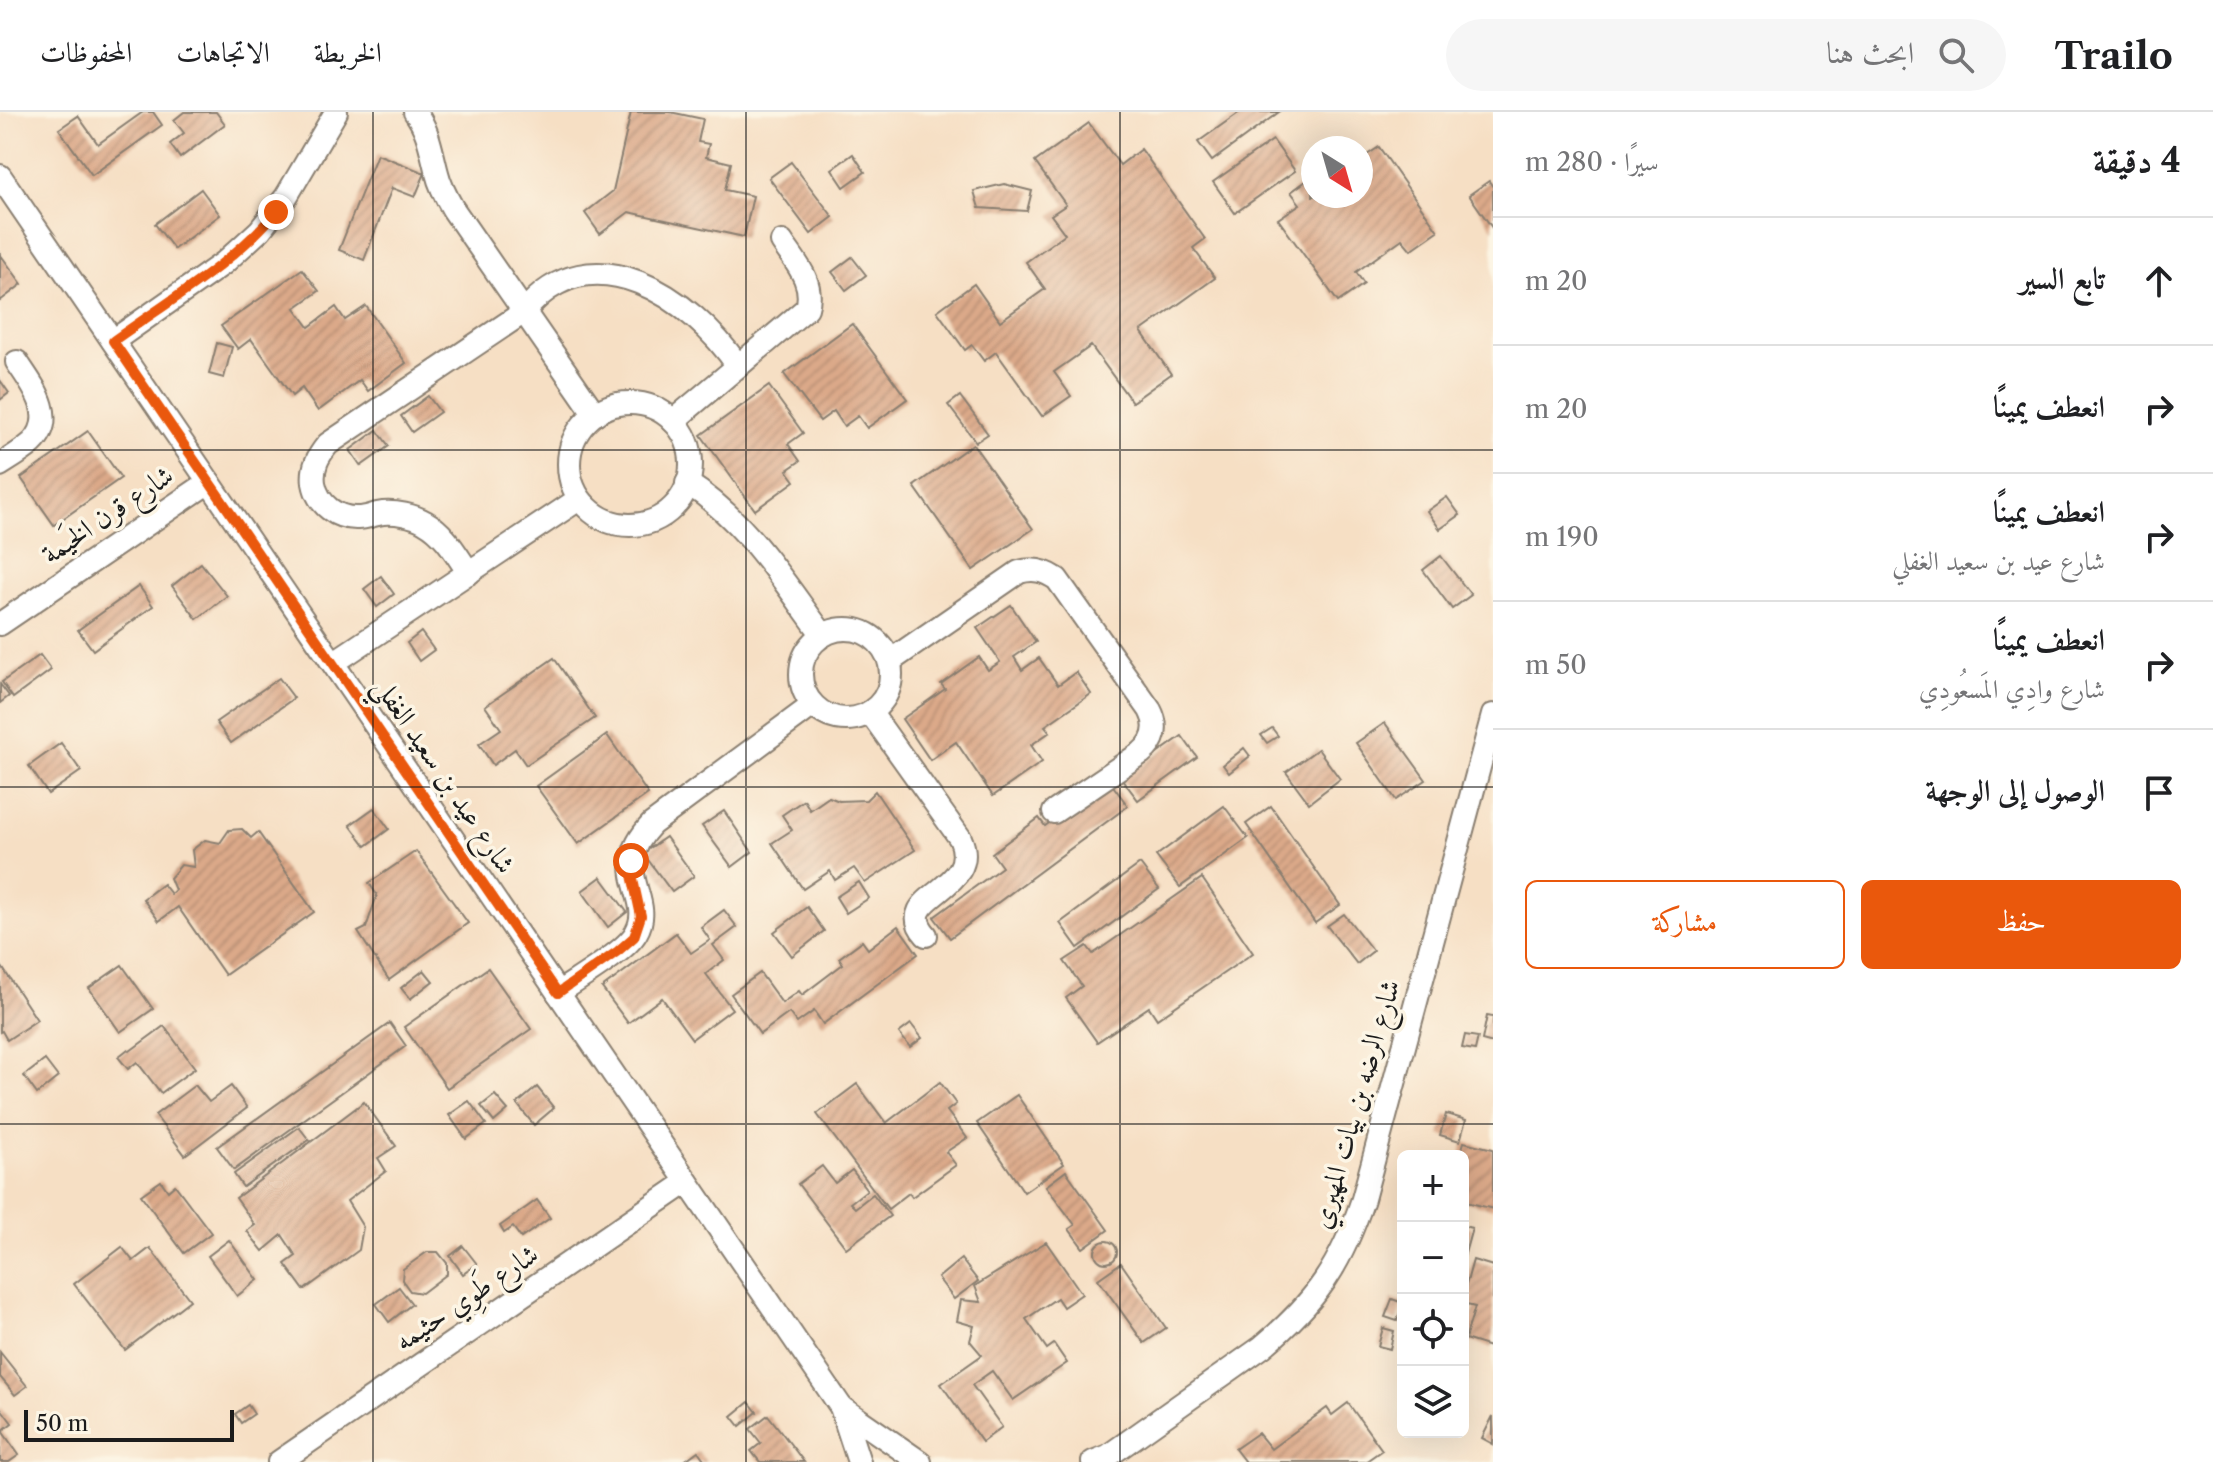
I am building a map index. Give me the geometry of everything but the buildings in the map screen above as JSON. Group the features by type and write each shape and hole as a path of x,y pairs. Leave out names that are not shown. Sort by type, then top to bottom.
{"street":[{"path":"113,341 224,263 260,230 286,197 336,112"},
{"path":"415,112 431,143 443,190 453,209 595,414"},
{"name":"شارع عيد بن سعيد الغفلي","path":"0,176 841,1407 859,1462"},
{"path":"673,421 807,308 808,284 782,242"},
{"path":"469,573 444,538 424,521 397,513 355,519 331,511 316,491 313,478 320,454 328,444 524,312 535,298 562,280 595,273 614,274 651,288 689,311 724,344 738,366"},
{"path":"0,465 32,442 43,426 43,406 17,362"},
{"path":"643,404 673,421 683,434 689,450 690,467 680,498 669,511 654,520 621,524 605,520 590,511 573,486 569,459 577,434 595,414 610,406 643,404"},
{"name":"شارع قرن الخَيمة","path":"0,624 209,482"},
{"path":"687,483 705,494 735,521 823,635"},
{"path":"333,663 579,499"},
{"path":"890,661 1019,572 1040,570 1057,579 1150,710 1156,730 1149,747 1054,812"},
{"path":"850,628 875,638 890,661 892,673 886,696 870,712 857,718 843,720 828,716 806,698 801,685 800,670 811,644 836,630 850,628"},
{"path":"558,993 634,937 641,916 631,861 642,834 813,705"},
{"path":"870,712 964,846 964,864 960,872 919,910 919,928 926,935"},
{"name":"شارع الرضه بن بيات المهيري","path":"1102,1460 1286,1327 1326,1281 1341,1256 1363,1199 1493,715"},
{"name":"شارع طَوِي حثيمه","path":"279,1462 687,1182"},
{"name":"شارع عيد بن سعيد الغفلي","path":"841,1407 920,1462"}],"route":[{"path":"276,212 243,248 113,341 558,993 634,937 641,916 631,861"}]}
